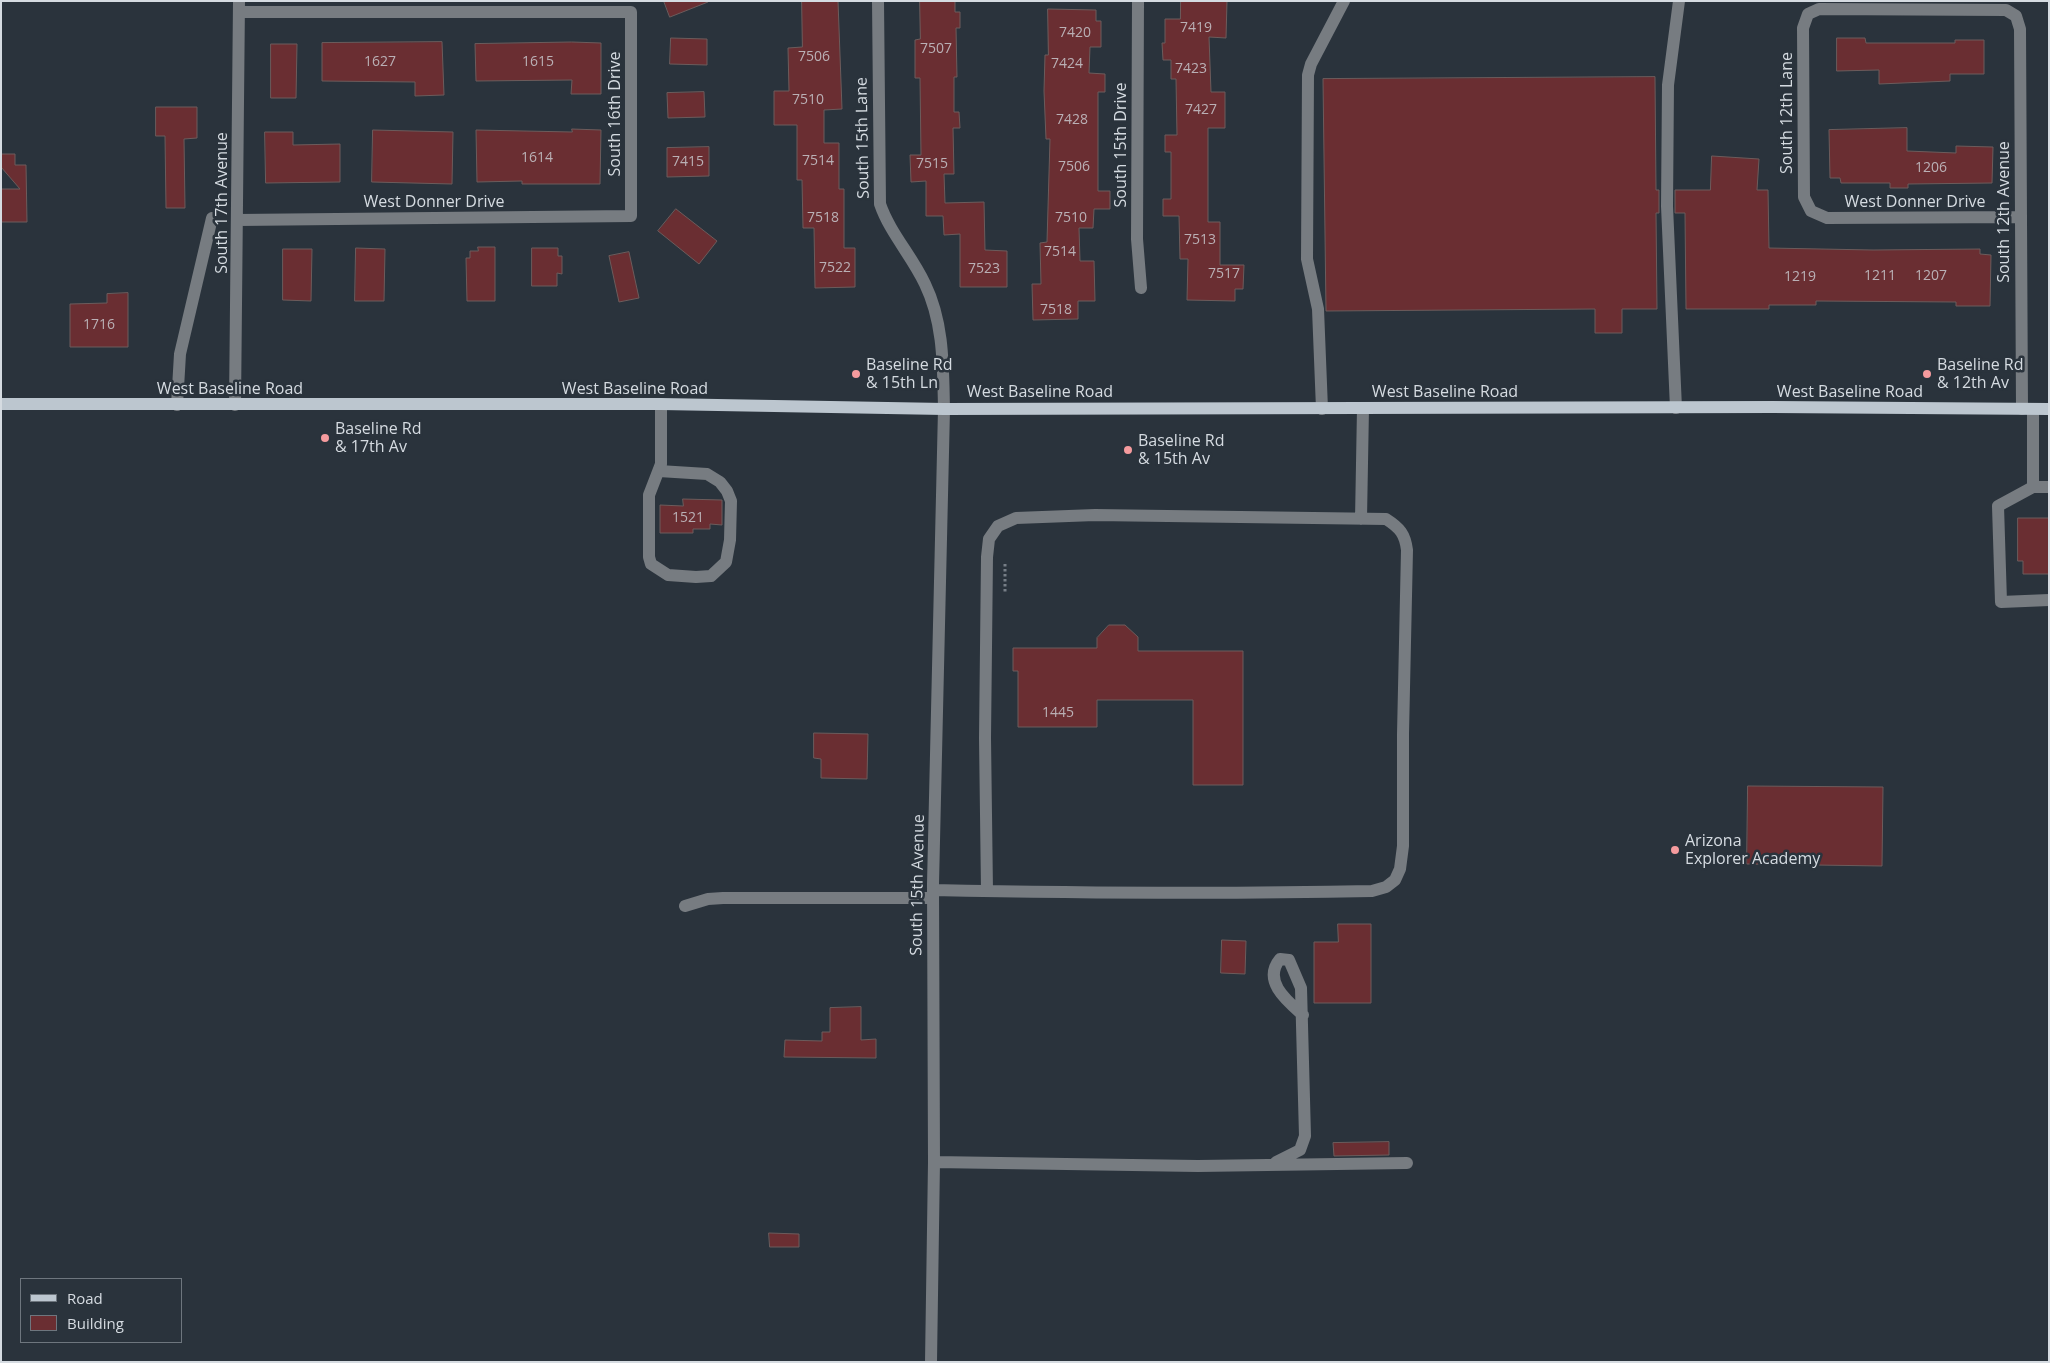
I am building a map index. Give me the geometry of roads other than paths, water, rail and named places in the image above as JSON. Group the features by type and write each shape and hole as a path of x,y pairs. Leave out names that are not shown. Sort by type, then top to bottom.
{"main road":[{"name":"West Baseline Road","path":"1,404 661,404 944,409 2049,409"}],"street":[{"name":"South 15th Lane","path":"878,1 880,204 885,218 925,283 935,305 942,346 944,409"},
{"name":"South 15th Drive","path":"1138,1 1137,239 1141,288"},
{"path":"1322,409 1318,310 1307,259 1308,76 1311,64 1344,1"},
{"path":"1676,408 1667,196 1668,85 1679,1"},
{"name":"South 12th Lane","path":"1810,211 1804,197 1803,28 1808,14 1819,9 1910,6"},
{"name":"South 12th Avenue","path":"1910,6 2006,10 2016,16 2020,29 2020,217 2027,409 2033,487"},
{"name":"South 16th Drive","path":"239,7 632,12 631,216"},
{"name":"South 17th Avenue","path":"235,405 239,7"},
{"name":"West Donner Drive","path":"1810,211 1827,218 2020,217"},
{"name":"West Donner Drive","path":"238,220 631,216"},
{"path":"177,405 180,354 212,218"},
{"path":"659,471 707,474 720,482 727,491 731,501 729,552 720,569 711,576 696,578 668,575 651,564 649,557 650,495 659,471 661,404"},
{"path":"1361,519 1363,408"},
{"name":"South 15th Avenue","path":"930,1362 934,1162 933,894 944,409"},
{"path":"2049,487 2033,487 1998,506 2000,602 2049,600"},
{"path":"684,906 708,899 723,898 987,892 1152,894 1372,891 1386,887 1395,880 1400,869 1403,846 1403,734 1407,550 1405,536 1398,526 1386,519 1095,515 1016,518 998,526 989,539 986,557 985,738 987,892"},
{"path":"1266,1165 1285,1160 1300,1150 1305,1136 1303,1016"},
{"path":"934,1162 1198,1166 1407,1163"}],"place":[{"name":"Baseline Rd & 15th Ln","path":"856,374"},
{"name":"Baseline Rd & 12th Av","path":"1927,374"},
{"name":"Baseline Rd & 17th Av","path":"325,438"},
{"name":"Baseline Rd & 15th Av","path":"1128,450"},
{"name":"Arizona Explorer Academy","path":"1675,850"}]}
